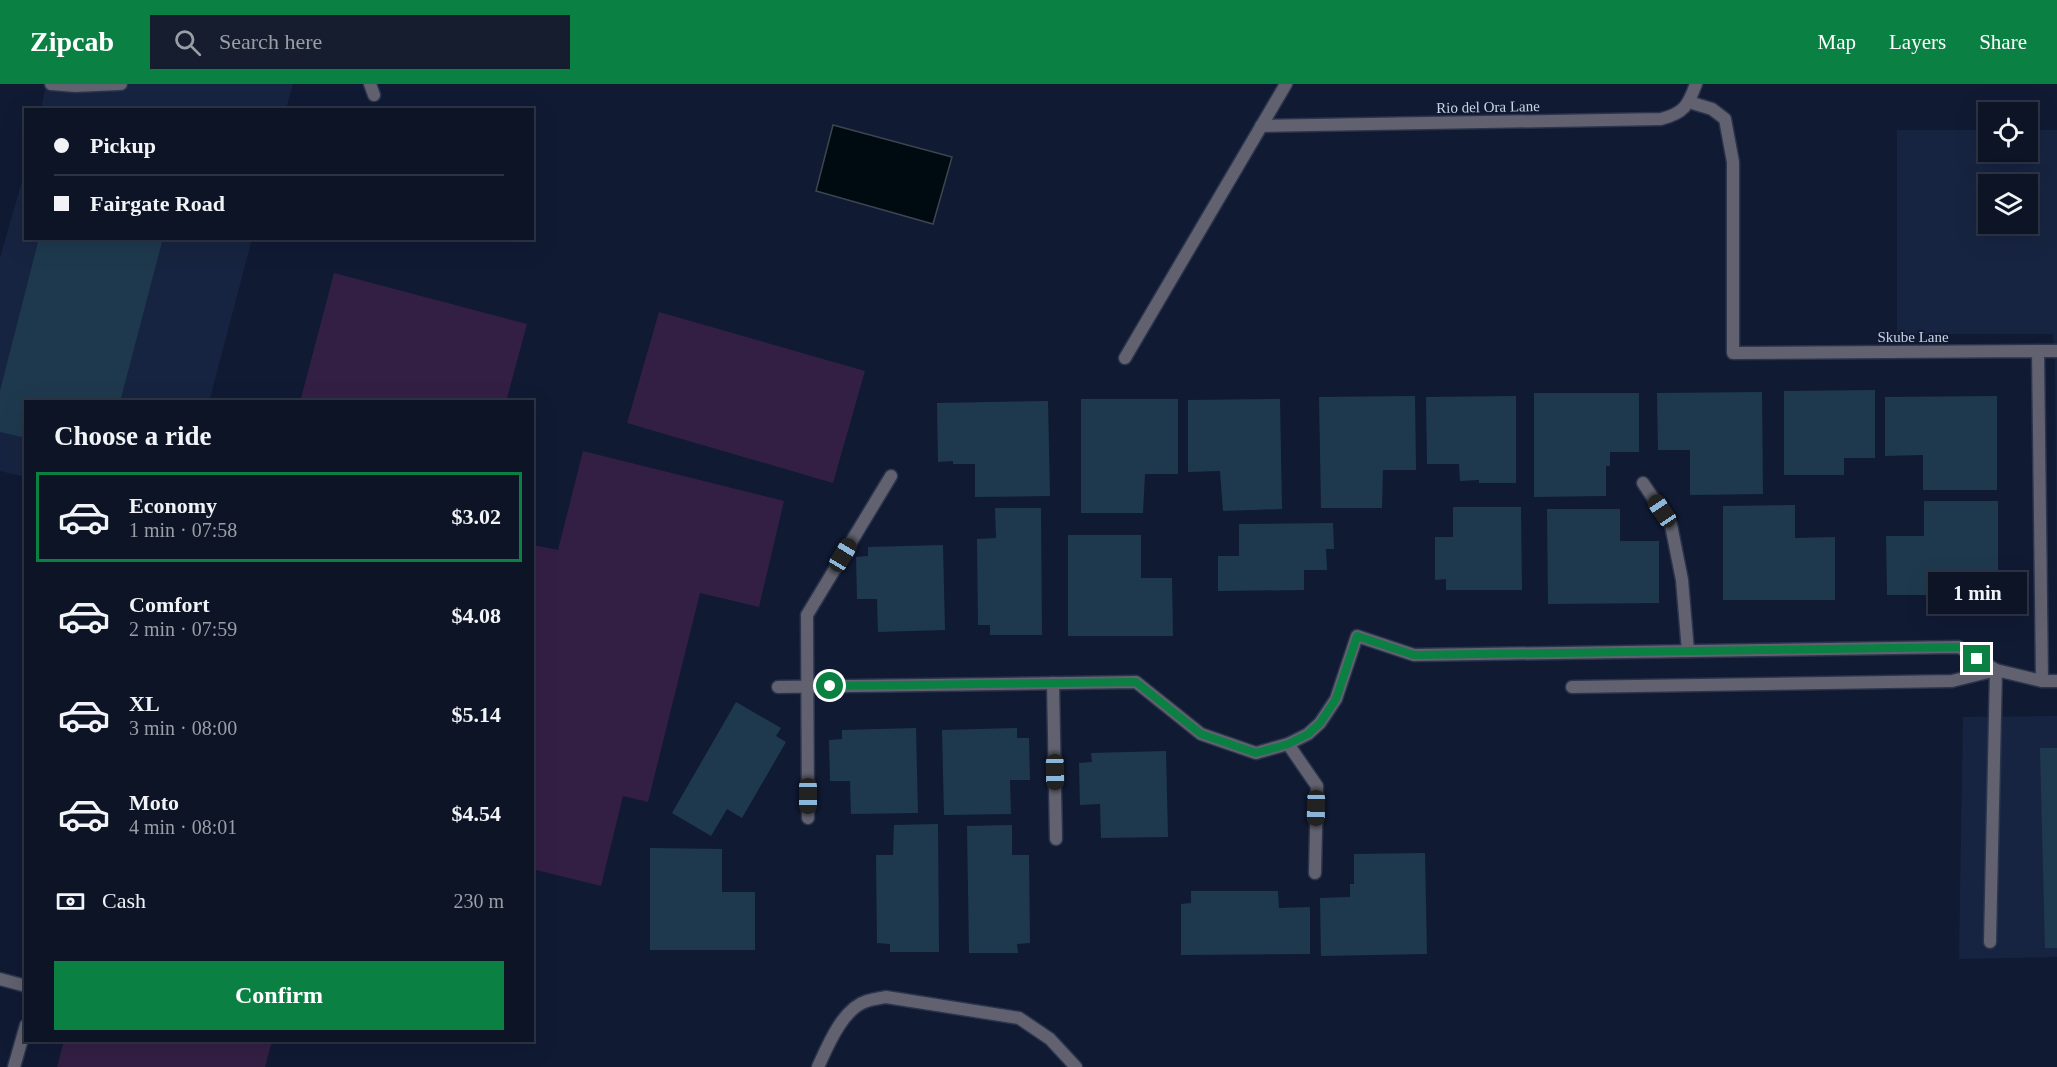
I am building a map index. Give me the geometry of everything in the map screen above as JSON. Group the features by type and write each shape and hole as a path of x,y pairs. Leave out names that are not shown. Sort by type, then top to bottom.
{"street":[{"path":"51,84 75,86 121,84"},
{"path":"1125,358 1286,84"},
{"path":"1689,102 1696,84"},
{"name":"Rio del Ora Lane","path":"1262,126 1661,119 1677,114 1689,102"},
{"name":"Skube Lane","path":"1689,102 1712,109 1725,119 1733,162 1733,352 2038,351"},
{"path":"2042,681 2038,351 2057,351"},
{"path":"808,818 807,615 891,476"},
{"path":"1643,483 1671,525 1682,580 1689,651"},
{"path":"778,687 1136,682 1201,734 1256,753 1288,744 1308,734 1320,723 1336,699 1357,636 1414,655 1959,647 1996,670 2042,681 2057,681"},
{"path":"1572,687 1952,681 1996,670"},
{"path":"1990,942 1996,670"},
{"path":"1053,683 1056,838"},
{"path":"1288,744 1317,786 1315,873"},
{"path":"0,979 24,985"},
{"path":"818,1067 828,1044 845,1017 865,1001 886,998 1019,1018 1050,1039 1076,1067"},
{"path":"14,1067 24,1031"}],"shaded area":[{"path":"46,84 293,84 286,108 41,108"},
{"path":"833,125 952,157 933,224 816,191"},
{"path":"1897,130 1978,130 1978,162 2038,162 2038,130 2057,130 2057,600 2055,363 2053,334 1897,334"},
{"path":"24,174 24,240 252,240 210,400 24,400 24,477 0,471 0,258"},
{"path":"334,273 527,324 507,400 301,400"},
{"path":"659,312 865,371 833,483 627,423"},
{"path":"583,451 784,501 759,607 700,593 648,802 623,796 601,886 534,869 534,545 558,550"},
{"path":"2057,716 2057,957 1959,959 1963,717"},
{"path":"64,1042 272,1042 265,1067 57,1067"}],"building":[{"path":"38,240 162,240 121,400 24,400 24,438 0,432 0,391"},
{"path":"1875,390 1875,458 1844,458 1844,475 1784,475 1784,391"},
{"path":"1762,392 1763,494 1690,495 1690,450 1658,450 1657,393"},
{"path":"1534,393 1639,393 1639,452 1610,452 1610,466 1606,466 1606,496 1534,497"},
{"path":"1415,396 1416,470 1383,470 1382,508 1321,508 1319,397"},
{"path":"1516,396 1516,483 1460,481 1459,464 1427,464 1426,397"},
{"path":"1997,396 1997,490 1923,490 1923,455 1885,456 1885,397"},
{"path":"1081,399 1178,399 1178,474 1145,474 1143,513 1081,513"},
{"path":"1280,399 1282,509 1223,511 1220,471 1188,472 1188,400"},
{"path":"1048,401 1050,496 975,497 975,464 953,464 953,461 938,462 937,403"},
{"path":"1924,501 1998,501 1998,595 1887,595 1886,536 1924,536"},
{"path":"1795,505 1795,538 1835,537 1835,600 1723,600 1723,506"},
{"path":"1453,507 1521,507 1522,590 1446,590 1446,579 1435,580 1435,537 1453,537"},
{"path":"995,508 1041,508 1042,635 990,635 990,625 978,625 977,539 996,538"},
{"path":"1547,509 1620,509 1620,541 1659,541 1659,603 1548,604"},
{"path":"1333,523 1334,549 1326,549 1327,570 1304,570 1304,590 1218,591 1218,556 1239,556 1239,524"},
{"path":"1068,535 1141,535 1141,578 1172,578 1173,636 1068,636"},
{"path":"943,545 945,630 878,632 877,599 857,599 856,557 868,556 868,547"},
{"path":"736,702 781,728 776,736 786,742 742,818 727,809 711,836 672,813"},
{"path":"916,728 918,813 851,814 850,781 830,781 829,740 842,739 842,730"},
{"path":"1017,728 1017,738 1029,738 1030,780 1010,780 1011,814 944,815 942,730"},
{"path":"2040,748 2057,748 2057,948 2045,948"},
{"path":"1166,751 1168,837 1101,838 1100,804 1080,805 1079,763 1092,762 1091,753"},
{"path":"938,824 939,952 890,952 890,944 877,943 876,855 893,855 894,825"},
{"path":"1012,825 1012,855 1029,855 1030,943 1017,944 1018,953 969,953 967,826"},
{"path":"650,848 722,849 722,892 755,892 755,950 650,950"},
{"path":"1425,853 1427,954 1321,956 1320,898 1350,897 1350,884 1354,884 1354,854"},
{"path":"1191,891 1278,891 1279,908 1310,907 1310,954 1181,955 1181,904 1191,903"}],"route":[{"path":"830,686 1136,682 1201,734 1256,753 1288,744 1308,734 1320,723 1336,699 1357,636 1414,655 1959,647 1977,659"}]}
